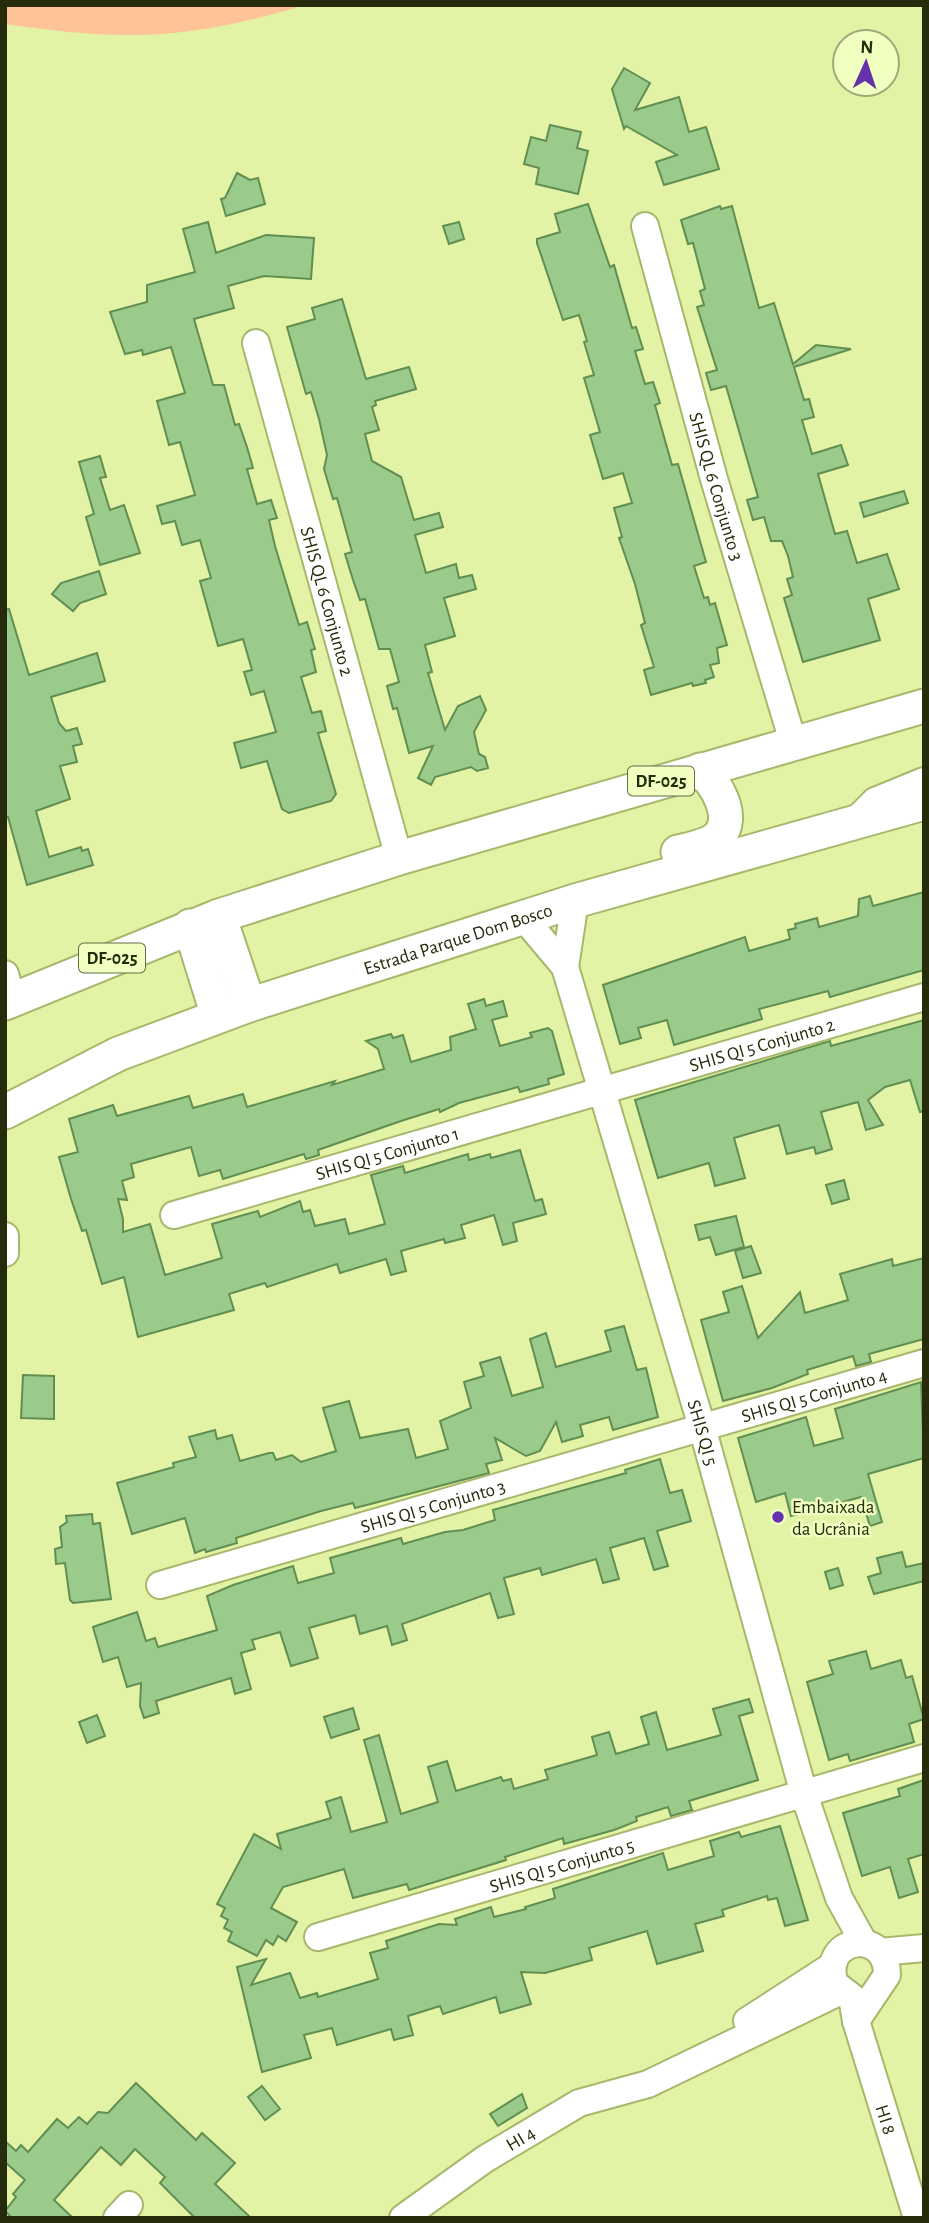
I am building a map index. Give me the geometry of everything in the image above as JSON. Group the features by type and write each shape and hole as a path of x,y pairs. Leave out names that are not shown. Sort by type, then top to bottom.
{"main road":[{"name":"DF-025","path":"8,992 204,921 399,858 924,706"},
{"path":"575,901 584,885 594,877 708,843 718,837 726,819 720,796 716,785 700,770"},
{"name":"Estrada Parque Dom Bosco","path":"5,1112 118,1054 249,1005 575,901 924,803"},
{"path":"204,921 249,1005"},
{"path":"204,921 218,1016"}],"street":[{"name":"SHIS QL 6 Conjunto 3","path":"645,226 715,480 794,745"},
{"name":"SHIS QL 6 Conjunto 2","path":"256,343 399,858"},
{"path":"883,718 924,725"},
{"path":"853,824 875,801 924,781"},
{"name":"SHIS QI 5","path":"565,967 575,901"},
{"name":"SHIS QI 5","path":"523,917 565,967 702,1427 803,1794 861,1957 832,1975 841,1991"},
{"name":"SHIS QI 5 Conjunto 2","path":"602,1091 924,997"},
{"name":"SHIS QI 5 Conjunto 1","path":"174,1215 602,1091"},
{"path":"5,1236 5,1253"},
{"name":"SHIS QI 5 Conjunto 4","path":"702,1427 924,1363"},
{"name":"SHIS QI 5 Conjunto 3","path":"160,1585 702,1427"},
{"name":"SHIS QI 5 Conjunto 5","path":"318,1937 924,1758"},
{"name":"HI 4","path":"648,2084 861,1957 924,1948"},
{"path":"856,2021 872,1995 885,1983 861,1957"},
{"name":"HI 4","path":"861,1957 924,1957"},
{"name":"HI 4","path":"404,2218 485,2159 579,2103 648,2084 841,1991"},
{"name":"HI 8","path":"841,1991 852,1997 856,2021 917,2218"}],"shaded area":[{"path":"5,5 305,5 218,27 129,35 67,32 5,24"}],"building":[{"path":"624,68 650,83 635,110 679,97 689,132 706,127 719,169 664,185 656,162 677,155 626,126 624,129 612,89"},
{"path":"550,125 581,132 577,148 588,151 578,194 536,184 539,168 524,164 531,137 546,141"},
{"path":"237,173 250,180 258,178 265,204 226,216 221,199 225,198"},
{"path":"588,204 610,267 614,265 632,328 636,327 643,349 635,351 645,384 653,382 660,403 655,405 672,465 678,464 706,562 694,566 704,598 708,597 710,605 715,603 727,645 717,648 719,663 710,665 714,677 705,680 706,683 693,686 692,683 651,695 644,670 654,667 641,625 645,623 635,584 619,538 622,537 614,508 632,503 623,473 603,479 590,435 600,432 584,378 594,375 584,342 587,341 579,315 563,320 537,243 537,239 560,232 555,214"},
{"path":"720,206 721,209 732,206 759,308 774,303 793,364 816,345 851,349 794,367 804,400 809,399 814,417 802,420 812,454 841,445 848,465 818,474 835,534 847,531 857,563 887,554 899,589 868,599 880,640 803,662 784,598 792,595 787,579 793,577 788,556 782,541 771,541 764,517 753,520 747,500 758,497 726,386 711,390 706,373 717,370 697,307 704,305 700,291 705,289 693,243 688,244 681,220"},
{"path":"208,222 216,253 266,235 314,238 311,279 264,276 228,286 234,308 194,319 213,385 224,385 235,425 239,424 247,447 253,468 247,469 257,504 271,500 277,518 269,520 275,546 299,625 307,622 315,649 311,650 316,672 301,677 312,713 321,711 326,731 318,733 336,794 331,801 289,813 282,809 267,761 241,768 234,743 276,732 264,691 251,695 244,672 252,670 243,639 218,646 200,581 211,578 200,540 182,545 175,521 162,524 157,506 195,495 180,442 169,445 157,401 185,393 171,347 143,355 142,350 125,354 110,312 147,302 147,285 195,272 183,229"},
{"path":"459,222 464,239 449,244 443,226"},
{"path":"342,299 366,379 409,367 416,389 375,401 376,405 372,407 379,430 365,434 372,461 401,477 414,520 439,513 443,527 415,535 426,573 456,564 459,578 472,575 476,589 444,598 455,636 425,645 432,672 428,673 445,730 458,706 480,696 486,710 474,732 479,754 485,757 488,768 477,771 471,767 435,777 431,785 418,778 433,746 409,753 397,708 393,709 387,686 399,682 390,649 379,649 365,599 360,600 353,580 345,554 352,552 337,498 333,499 324,469 327,455 319,419 311,392 306,394 287,327 315,319 312,308"},
{"path":"100,456 106,477 100,478 110,510 124,505 140,553 100,565 86,517 94,514 79,462"},
{"path":"904,491 908,503 864,517 860,503"},
{"path":"99,571 106,594 80,603 73,611 52,594 61,583"},
{"path":"9,609 29,675 97,653 105,681 51,697 59,723 66,731 77,728 82,744 73,746 77,762 60,766 70,799 36,811 49,857 81,847 82,851 88,849 93,865 27,885 8,817 5,817 5,610"},
{"path":"924,892 924,970 830,997 828,991 759,1009 762,1019 674,1045 667,1020 638,1028 641,1038 620,1044 603,985 745,937 749,951 790,939 788,930 796,928 795,924 817,918 819,927 858,916 859,899 870,896 873,906"},
{"path":"484,999 486,1006 503,1001 507,1016 492,1020 500,1046 532,1037 530,1033 548,1028 552,1031 564,1074 548,1079 549,1084 520,1092 518,1087 459,1103 440,1112 439,1109 401,1121 318,1150 319,1155 306,1159 304,1154 223,1179 220,1170 199,1176 191,1147 131,1164 134,1177 122,1181 127,1200 118,1199 123,1232 150,1224 165,1275 222,1258 212,1224 258,1211 260,1217 300,1201 303,1212 310,1210 315,1226 345,1219 349,1234 385,1224 371,1175 403,1166 405,1173 468,1154 469,1160 490,1154 491,1158 520,1150 535,1201 542,1199 546,1214 513,1223 517,1241 503,1245 494,1215 461,1225 465,1238 445,1243 444,1239 401,1251 406,1271 391,1275 386,1259 340,1273 337,1264 267,1287 265,1283 229,1294 234,1310 138,1337 124,1277 102,1284 86,1230 82,1231 71,1199 59,1157 78,1152 69,1119 113,1105 117,1116 189,1096 193,1108 243,1094 247,1107 335,1081 332,1085 384,1069 378,1049 366,1041 391,1034 393,1038 403,1035 411,1062 451,1050 450,1037 476,1029 468,1004"},
{"path":"924,1020 924,1111 920,1112 910,1080 885,1087 868,1100 883,1125 866,1130 858,1102 821,1112 832,1149 816,1154 814,1147 787,1154 779,1125 734,1138 745,1178 715,1186 709,1163 658,1178 635,1100 830,1041 831,1046"},
{"path":"844,1180 849,1199 832,1204 826,1185"},
{"path":"736,1216 744,1247 716,1255 710,1237 699,1240 695,1225"},
{"path":"751,1246 761,1273 743,1278 735,1251"},
{"path":"924,1258 924,1339 869,1354 871,1362 856,1366 853,1356 807,1370 808,1374 772,1388 723,1401 701,1320 729,1312 723,1292 742,1286 758,1338 800,1292 805,1313 848,1300 840,1274 892,1259 893,1266"},
{"path":"624,1326 637,1370 646,1368 658,1417 613,1430 609,1417 580,1425 583,1436 562,1442 556,1422 540,1451 526,1456 495,1438 502,1460 486,1464 489,1473 355,1508 353,1503 321,1511 236,1538 237,1543 206,1552 205,1549 195,1553 185,1518 132,1534 117,1483 174,1467 173,1463 196,1457 189,1437 215,1430 217,1439 232,1435 240,1461 273,1453 276,1460 292,1455 301,1462 336,1451 323,1408 349,1401 360,1438 408,1429 416,1458 448,1449 440,1421 471,1408 464,1382 484,1376 480,1363 500,1357 512,1396 543,1387 530,1339 546,1333 556,1367 611,1351 605,1331"},
{"path":"23,1375 54,1376 54,1419 21,1418"},
{"path":"921,1382 924,1458 868,1474 882,1522 870,1526 861,1497 791,1516 785,1493 756,1502 738,1438 806,1417 814,1446 843,1438 835,1409"},
{"path":"660,1459 670,1493 682,1490 691,1521 657,1531 668,1566 654,1570 644,1538 610,1548 619,1579 603,1583 596,1559 542,1575 540,1568 504,1578 514,1614 498,1618 490,1593 402,1624 407,1640 392,1645 387,1626 360,1634 355,1615 309,1628 318,1658 291,1666 280,1632 252,1640 255,1649 241,1653 251,1689 235,1694 231,1678 156,1701 159,1713 144,1718 140,1706 141,1683 127,1687 118,1657 103,1662 93,1627 137,1612 146,1641 155,1638 158,1647 217,1630 207,1596 233,1585 293,1566 298,1583 334,1573 330,1558 401,1538 403,1544 445,1532 463,1530 495,1520 493,1510 626,1473 625,1470"},
{"path":"92,1514 93,1524 100,1523 111,1599 73,1603 70,1600 65,1563 56,1564 55,1549 62,1547 60,1527 67,1522 66,1516"},
{"path":"902,1552 906,1567 924,1563 924,1581 874,1594 868,1577 881,1573 877,1558"},
{"path":"838,1568 843,1585 830,1589 825,1572"},
{"path":"866,1651 871,1669 901,1660 906,1678 912,1676 924,1719 909,1724 914,1742 850,1761 848,1754 829,1760 807,1682 833,1674 829,1661"},
{"path":"749,1699 753,1712 739,1716 758,1780 689,1801 692,1810 671,1816 668,1807 636,1817 637,1821 614,1830 564,1844 563,1838 505,1857 506,1860 409,1890 407,1884 353,1898 344,1869 283,1887 271,1908 297,1922 286,1941 278,1936 273,1945 266,1940 257,1956 228,1941 232,1932 224,1928 228,1920 221,1916 225,1908 217,1904 254,1834 281,1849 277,1834 331,1818 326,1802 341,1797 351,1832 387,1822 364,1740 379,1735 401,1814 438,1802 428,1767 447,1761 456,1791 501,1777 503,1781 511,1779 514,1789 548,1779 545,1770 597,1755 592,1737 609,1732 616,1754 649,1744 641,1717 656,1712 667,1750 721,1735 713,1709"},
{"path":"353,1708 359,1729 331,1738 324,1717"},
{"path":"97,1715 105,1736 87,1743 79,1722"},
{"path":"924,1780 924,1854 908,1859 918,1892 899,1898 890,1867 862,1876 843,1813 900,1796 898,1789"},
{"path":"780,1826 808,1920 785,1926 777,1898 768,1900 767,1896 722,1910 724,1916 695,1924 703,1951 657,1964 647,1931 589,1948 592,1960 545,1973 521,1972 531,2004 500,2013 496,1997 443,2014 440,2006 408,2016 413,2035 394,2040 391,2029 337,2045 332,2028 304,2035 311,2058 262,2072 237,1967 266,1959 251,1985 290,1973 300,1998 317,1993 318,1997 378,1979 370,1953 388,1948 386,1941 439,1924 457,1925 455,1919 491,1907 494,1917 526,1909 525,1907 555,1898 553,1889 663,1853 668,1870 714,1856 710,1841 739,1832 741,1837"},
{"path":"136,2083 196,2140 202,2133 235,2163 215,2184 251,2218 195,2218 160,2183 165,2177 135,2149 121,2165 101,2147 54,2200 73,2218 12,2218 5,2211 16,2197 13,2194 25,2180 5,2162 5,2141 16,2151 21,2145 28,2152 57,2119 68,2128 79,2117 87,2124 98,2112 108,2113"},
{"path":"262,2086 280,2109 265,2120 248,2097"},
{"path":"522,2094 527,2108 498,2126 490,2114"}],"place":[{"name":"Embaixada da Ucrânia","path":"778,1517"}]}
